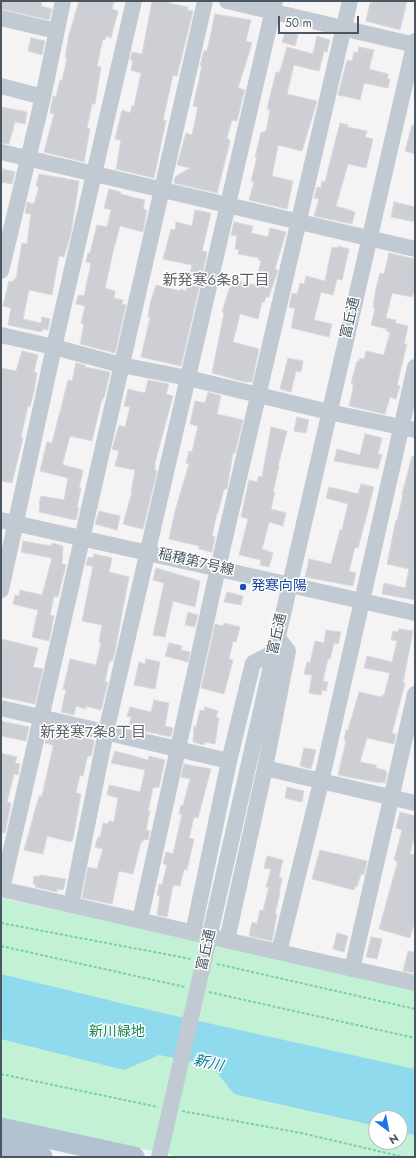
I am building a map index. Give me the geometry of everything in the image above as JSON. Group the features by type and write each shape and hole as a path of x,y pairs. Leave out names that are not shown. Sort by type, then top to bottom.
{"main road":[{"path":"1,1128 134,1157"},
{"path":"1,1148 42,1157"}],"street":[{"path":"1,271 6,225 28,159 43,97 63,1"},
{"path":"1,590 9,522 54,347 134,1"},
{"path":"206,1 2,889 415,983"},
{"path":"228,1 273,6 344,28 415,44"},
{"path":"140,920 218,568 350,1"},
{"path":"71,905 106,732 149,552 273,6"},
{"path":"1,18 56,31"},
{"name":"富丘通","path":"159,1157 289,585 415,44"},
{"path":"1,86 43,97"},
{"path":"1,152 415,249"},
{"path":"1,335 54,347 121,366 188,378 329,412 408,428"},
{"path":"280,952 321,782 361,602 408,428 415,367"},
{"name":"稲積第7号線","path":"9,522 149,552 361,602 415,613"},
{"path":"193,933 229,761 253,663 276,645 288,651 265,768 227,940"},
{"path":"352,969 415,694"},
{"path":"1,708 229,761"},
{"path":"265,768 415,803"}],"path":[{"path":"1,1074 161,1108"},
{"path":"177,1110 301,1133 404,1157"}],"green space":[{"name":"新川緑地","path":"1,898 415,988 415,1157 180,1157 1,1118"}],"water":[{"name":"新川","path":"1,974 158,1012 415,1069 415,1135 408,1134 408,1110 368,1110 368,1124 234,1094 211,1065 159,1055 124,1070 1,1039"}],"building":[{"path":"1,1 42,1 41,6 52,9 49,20 1,9"},
{"path":"79,1 114,1 112,9 118,11 111,38 106,36 105,40 103,39 97,66 101,67 95,104 92,104 87,128 90,129 84,162 44,152 54,114 50,113 53,96 56,97 60,80 62,81 67,58 65,57 69,35"},
{"path":"152,1 170,1 169,3 188,7 187,10 193,11 177,76 173,75 163,120 166,121 154,178 116,169 121,140 115,139 122,110 130,113 132,106 134,106 141,73 131,70 133,60 130,60 132,52 142,54"},
{"path":"373,1 407,1 400,30 366,21 370,3"},
{"path":"215,14 251,20 246,41 252,43 238,88 245,90 237,121 232,120 227,138 230,141 217,193 174,183 175,177 190,168 177,165 186,133 192,135 198,107 193,106 202,66 200,66 204,50 207,51"},
{"path":"285,32 298,35 295,46 282,42"},
{"path":"317,36 330,40 327,52 324,51 319,71 294,65 287,94 317,101 302,151 278,145 272,176 293,181 287,209 249,200 254,182 251,181 257,157 255,157 261,133 266,131 270,110 267,109 276,72 279,73 287,47 313,54"},
{"path":"31,38 45,41 42,55 28,51"},
{"path":"359,47 374,50 369,69 388,74 387,79 390,79 388,88 364,83 360,100 338,95 347,60 352,61 354,52 358,53"},
{"path":"1,107 27,112 25,124 15,122 9,144 1,143"},
{"path":"340,123 348,125 347,127 367,131 365,137 373,139 366,168 348,164 336,206 355,212 352,224 314,216 319,199 314,198 317,187 321,188 322,181 325,182"},
{"path":"412,125 415,125 415,154 405,151"},
{"path":"3,169 15,172 12,184 1,182"},
{"path":"39,174 79,181 71,233 64,257 59,256 52,295 29,290 23,319 41,323 42,317 50,319 48,330 43,329 42,332 8,325 11,308 3,306 9,281 13,282 14,279 16,279 22,243 27,244 31,214 25,213 27,202 34,204 39,187 36,186"},
{"path":"109,189 121,192 120,194 145,200 143,209 147,210 143,232 120,226 113,252 105,288 115,291 114,298 123,300 122,304 126,305 115,353 80,344 84,324 81,323 85,306 76,304 78,295 84,296 91,263 86,262 88,253 90,253 97,225 107,227 111,210 104,208"},
{"path":"394,202 415,207 415,222 391,217"},
{"path":"195,210 211,213 202,251 207,252 206,258 181,366 141,357 150,318 148,317 150,304 156,285 186,291 192,265 163,259 171,229 175,230 176,222 192,226"},
{"path":"234,222 253,226 251,233 268,237 270,228 286,232 275,269 278,270 269,297 266,297 264,302 262,302 258,319 240,314 233,342 259,349 252,382 245,382 212,373 224,313 222,312 232,280 255,285 261,261 258,260 259,258 238,254 239,250 235,249 237,236 231,235"},
{"path":"338,246 349,249 342,280 337,279 333,295 321,292 314,320 332,324 329,337 291,328 295,309 289,307 292,293 297,294 300,283 304,284 306,276 325,281 332,247 338,248"},
{"path":"389,253 415,259 415,294 413,294 412,297 392,293 386,318 396,320 395,323 408,326 404,344 407,344 397,385 400,386 396,399 390,397 385,414 349,406 353,389 353,384 351,383 357,361 359,361 360,358 364,359 366,351 384,355 390,332 386,331 387,329 371,325 375,309 373,308 376,288 380,273 384,274"},
{"path":"22,351 38,355 34,372 37,373 30,407 28,406 21,437 23,438 12,483 1,481 1,368 16,371"},
{"path":"288,358 303,361 301,372 296,371 291,392 280,389"},
{"path":"76,363 85,365 85,367 110,372 92,441 70,436 63,462 63,465 83,470 79,488 81,488 76,520 39,512 39,504 41,496 64,500 68,478 40,471 47,442 52,443 68,380 72,381"},
{"path":"148,380 169,384 166,394 173,396 155,463 155,470 157,471 143,529 123,524 132,492 135,470 115,466 119,451 112,449 119,425 125,427 130,407 124,406 128,389 145,393"},
{"path":"208,392 221,396 217,414 243,420 235,453 233,453 227,489 224,489 217,513 212,536 215,537 212,552 199,549 199,546 169,539 175,511 189,464 186,463 189,451 192,452 198,426 190,424 195,401 205,403"},
{"path":"297,417 309,420 306,433 294,431"},
{"path":"271,427 287,431 278,466 273,492 275,492 271,509 286,513 283,526 269,522 262,549 273,553 269,567 260,565 261,560 239,555 248,519 241,517 249,480 257,482 259,476 262,477"},
{"path":"365,434 382,438 378,454 382,455 378,469 334,461 337,449 360,455"},
{"path":"412,456 415,457 415,600 382,594 384,583 405,588 409,569 387,564"},
{"path":"361,484 374,487 358,548 355,547 349,571 356,573 353,586 305,577 309,559 331,564 340,530 342,530 348,504 326,498 329,487 358,494"},
{"path":"99,511 120,516 117,530 95,524"},
{"path":"23,541 51,546 52,543 63,546 62,564 66,565 58,597 54,596 50,615 54,616 49,641 32,637 38,610 13,604 15,595 19,596 20,590 42,595 52,558 21,552"},
{"path":"94,554 112,558 109,572 129,577 113,660 109,662 105,682 108,682 101,710 86,706 86,709 76,706 74,715 61,712 66,690 63,689 70,659 96,665 101,643 99,642 102,625 82,621 93,566 86,565 88,557 93,558"},
{"path":"156,568 200,581 195,607 173,601 165,637 153,635 164,583 153,580"},
{"path":"227,592 243,596 241,605 224,602"},
{"path":"188,612 198,615 195,627 185,625"},
{"path":"224,623 240,627 236,642 233,641 229,659 233,660 224,694 201,688 215,624 223,626"},
{"path":"399,629 413,631 403,683 405,683 392,733 396,734 394,744 367,738 360,762 376,765 376,768 385,770 387,772 385,783 338,775 346,741 344,740 346,730 348,730 359,692 381,697 384,695 390,673 364,668 367,656 392,662 397,641 391,640 393,631 398,632"},
{"path":"326,630 341,632 338,644 334,643 330,659 328,659 323,681 328,682 326,691 322,690 321,695 309,693 312,675 304,674 307,662 310,663 315,641 324,643"},
{"path":"1,639 38,648 33,667 43,669 35,704 1,697"},
{"path":"169,643 182,646 181,650 190,652 188,662 165,656"},
{"path":"146,659 160,662 155,689 134,685 139,662 145,664"},
{"path":"154,700 169,703 165,726 173,728 171,737 134,729 135,726 129,725 131,717 127,716 130,707 151,712"},
{"path":"205,707 218,711 216,717 219,718 215,744 205,742 204,745 193,742 194,726 196,727 200,710 204,711"},
{"path":"1,721 29,727 26,741 1,736"},
{"path":"48,729 94,740 94,744 91,756 88,756 87,758 83,776 80,775 76,793 81,794 73,839 71,842 47,836 43,854 24,850 39,796 42,796 53,747 53,745 45,743"},
{"path":"304,748 316,750 311,769 300,766"},
{"path":"115,751 148,760 149,756 165,760 159,787 153,788 148,811 150,811 146,830 150,831 148,840 143,839 143,842 141,842 133,874 119,871 112,904 82,898 88,867 97,869 103,849 95,847 98,837 100,837 103,823 108,824 109,821 114,822 118,798 107,795 109,785 140,792 145,770 111,763"},
{"path":"1,753 17,757 15,763 20,764 18,775 14,774 7,802 11,803 5,833 1,833"},
{"path":"184,764 211,769 198,818 194,817 189,838 194,839 187,870 184,869 180,886 173,885 167,917 157,915 160,896 157,895 159,884 162,885 167,865 163,864 166,852 173,854 182,814 179,814 181,805 183,806 190,779 181,777"},
{"path":"287,787 304,791 302,802 285,798"},
{"path":"400,812 415,816 415,833 410,854 415,855 415,921 410,938 379,929 397,864 397,861 394,860 402,830 396,828"},
{"path":"320,850 367,861 364,875 361,874 357,887 355,886 354,890 312,879"},
{"path":"267,856 283,860 279,877 282,878 275,914 277,914 272,941 249,936 252,922 257,924 260,910 263,911 269,887 266,887 271,869 264,868"},
{"path":"40,875 66,879 63,890 57,889 57,892 35,887 36,885 33,884 34,876 39,877"},
{"path":"337,933 348,936 344,952 333,949"},
{"path":"371,937 382,939 377,959 366,957"},
{"path":"408,951 415,952 415,973 403,971"}],"place":[{"name":"発寒向陽","path":"243,587"}],"district":[{"name":"新発寒6条8丁目","path":"216,281"},
{"name":"新発寒7条8丁目","path":"93,733"}]}
